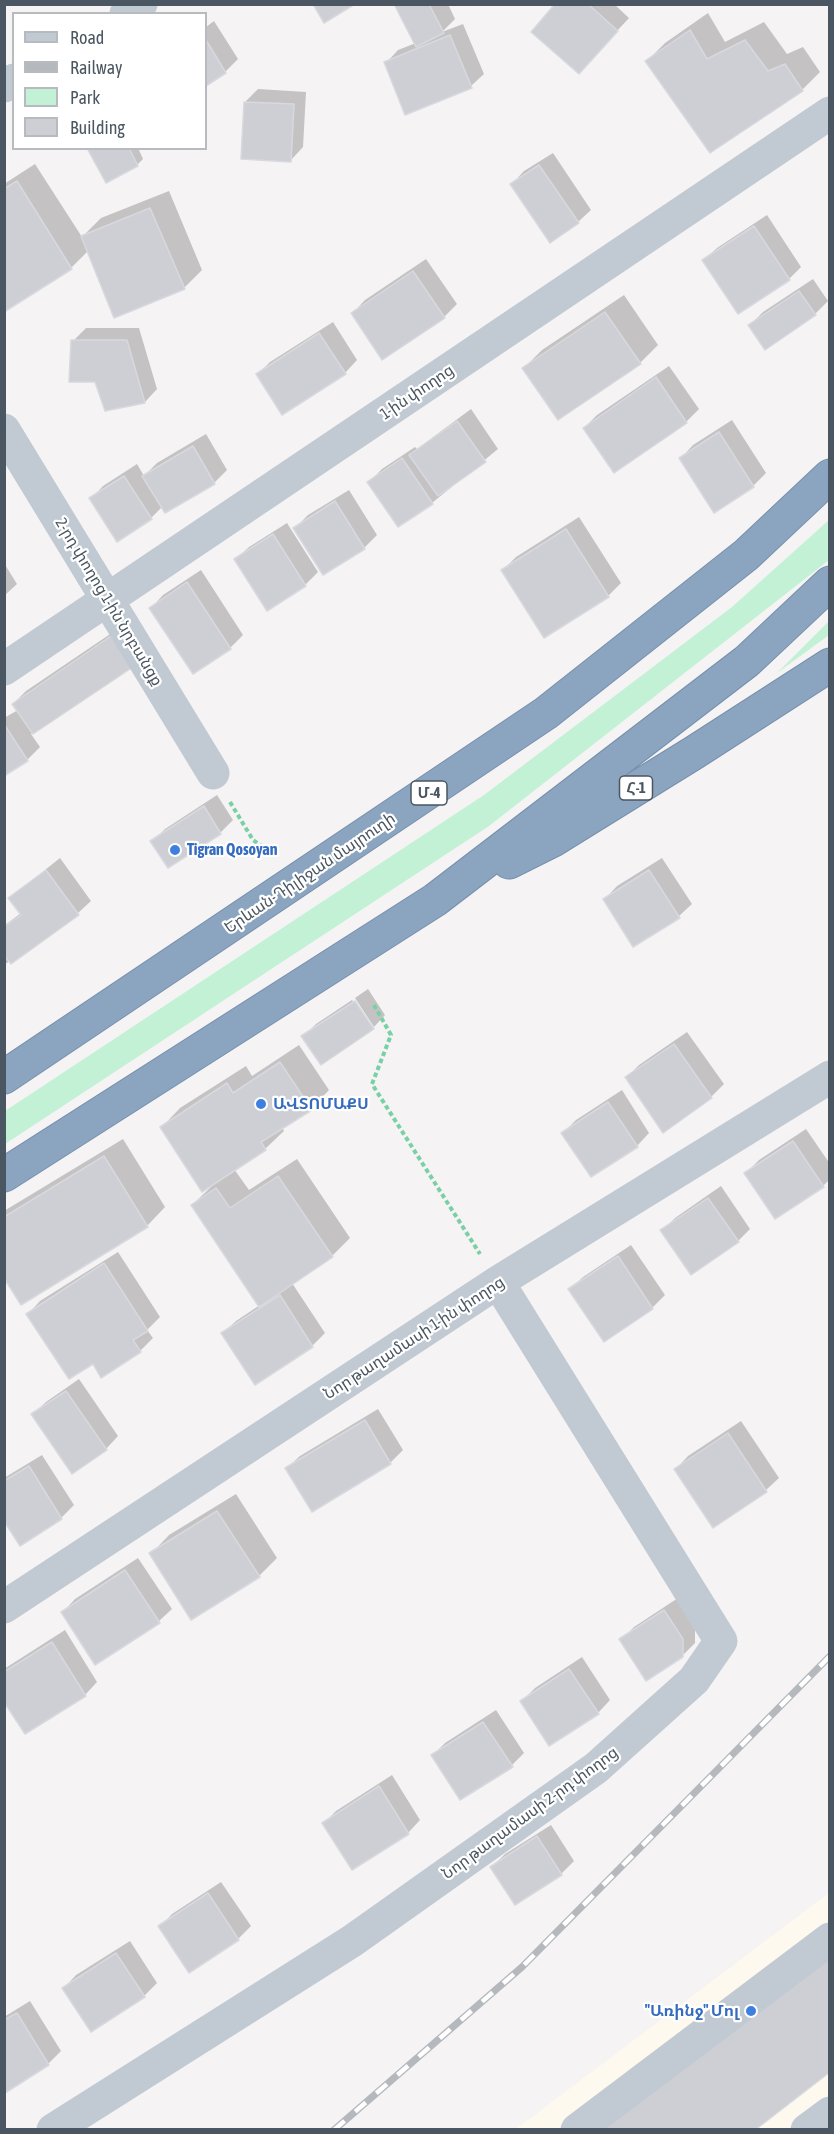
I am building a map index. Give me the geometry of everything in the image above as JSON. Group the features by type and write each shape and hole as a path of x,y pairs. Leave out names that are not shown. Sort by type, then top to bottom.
{"highway":[{"name":"Երևան-Դիլիջան մայրուղի","path":"4,1077 546,713 746,555 830,476"},
{"path":"4,1175 435,900 747,661 830,583"},
{"name":"Հ-1","path":"435,900 553,840 695,752 830,664"}],"street":[{"name":"1-ին փողոց","path":"4,669 830,113"},
{"name":"2-րդ փողոց 1-ին նրբանցք","path":"4,430 213,773"},
{"name":"Նոր թաղամասի 1-ին փողոց","path":"4,1607 498,1282 830,1077"},
{"name":"Նոր թաղամասի 2-րդ փողոց","path":"53,2130 352,1941 596,1768 694,1680 721,1641 498,1282"},
{"path":"577,2130 830,1939"},
{"path":"807,2130 830,2113"}],"path":[{"path":"213,773 253,840 272,853"},
{"path":"374,1005 391,1035 372,1084 498,1282"}],"shaded area":[{"name":"\"Առինջ\" Մոլ","path":"829,1893 829,2129 516,2129"}],"green space":[{"path":"829,520 829,560 489,826 5,1144 5,1111 484,795 732,607"},
{"path":"829,621 829,635 777,673"}],"building":[{"path":"313,4 355,4 324,23"},
{"path":"394,4 429,4 444,33 416,47"},
{"path":"555,4 588,4 618,31 579,74 531,32"},
{"path":"690,30 707,59 745,40 768,71 785,64 803,91 710,153 645,61"},
{"path":"450,35 472,88 405,115 384,62"},
{"path":"207,42 226,73 207,85"},
{"path":"244,102 294,104 291,162 241,159"},
{"path":"88,150 130,150 138,166 106,183"},
{"path":"539,165 579,223 550,243 510,184"},
{"path":"17,181 72,269 4,312 4,189"},
{"path":"150,208 185,289 114,318 81,236"},
{"path":"754,226 790,280 738,314 702,260"},
{"path":"413,271 445,318 382,360 351,313"},
{"path":"799,291 816,315 765,350 748,325"},
{"path":"605,312 641,364 558,420 522,368"},
{"path":"319,333 346,374 282,415 256,374"},
{"path":"71,340 127,340 145,403 105,411 95,382 69,382"},
{"path":"656,377 687,423 614,473 583,428"},
{"path":"457,421 486,462 438,496 409,455"},
{"path":"719,432 754,487 714,513 679,458"},
{"path":"193,446 215,484 165,513 142,476"},
{"path":"402,458 433,504 398,527 367,482"},
{"path":"124,476 152,519 117,542 89,498"},
{"path":"335,501 365,549 323,575 293,528"},
{"path":"566,529 609,597 544,638 501,570"},
{"path":"273,534 306,586 267,611 234,559"},
{"path":"187,582 231,649 193,674 149,608"},
{"path":"111,636 133,667 33,734 12,704"},
{"path":"4,724 28,761 4,776"},
{"path":"204,806 221,834 168,868 150,841"},
{"path":"46,870 79,915 11,964 4,955 4,927 21,915 8,898"},
{"path":"649,870 680,918 633,947 603,899"},
{"path":"355,1001 374,1029 321,1065 301,1036"},
{"path":"674,1044 712,1098 663,1133 625,1077"},
{"path":"280,1062 312,1110 261,1142 266,1150 202,1192 160,1127 227,1083 233,1093"},
{"path":"608,1102 638,1147 591,1177 561,1133"},
{"path":"793,1141 824,1187 775,1219 744,1173"},
{"path":"104,1156 148,1227 21,1305 4,1278 4,1217"},
{"path":"278,1176 333,1257 259,1307 191,1205 216,1188 230,1208"},
{"path":"708,1198 739,1242 691,1275 660,1230"},
{"path":"618,1256 653,1309 604,1342 568,1289"},
{"path":"104,1263 148,1331 133,1340 141,1352 101,1378 93,1364 69,1379 26,1314"},
{"path":"280,1295 313,1347 255,1385 221,1333"},
{"path":"66,1391 107,1450 72,1474 31,1414"},
{"path":"365,1420 391,1464 312,1512 285,1468"},
{"path":"728,1433 767,1492 713,1528 674,1469"},
{"path":"29,1466 62,1519 20,1546 4,1521 4,1481"},
{"path":"217,1511 260,1577 191,1620 149,1553"},
{"path":"125,1570 160,1623 95,1665 61,1612"},
{"path":"664,1610 683,1639 683,1657 646,1681 619,1639"},
{"path":"52,1642 86,1696 25,1734 4,1702 4,1672"},
{"path":"569,1669 599,1714 549,1746 520,1701"},
{"path":"483,1722 513,1767 460,1800 431,1755"},
{"path":"379,1786 409,1834 352,1870 322,1823"},
{"path":"537,1836 562,1875 515,1905 490,1867"},
{"path":"208,1893 239,1940 189,1973 158,1926"},
{"path":"830,1947 830,2072 755,2130 593,2130"},
{"path":"116,1953 145,1997 91,2032 62,1988"},
{"path":"17,2013 49,2065 5,2093 4,2020"}],"railway":[{"path":"334,2130 522,1967 830,1656"}],"place":[{"name":"Tigran Qosoyan","path":"175,850"},
{"name":"ԱՎՏՈՄԱՔՍ","path":"261,1104"},
{"name":"\"Առինջ\" Մոլ","path":"751,2011"}]}
